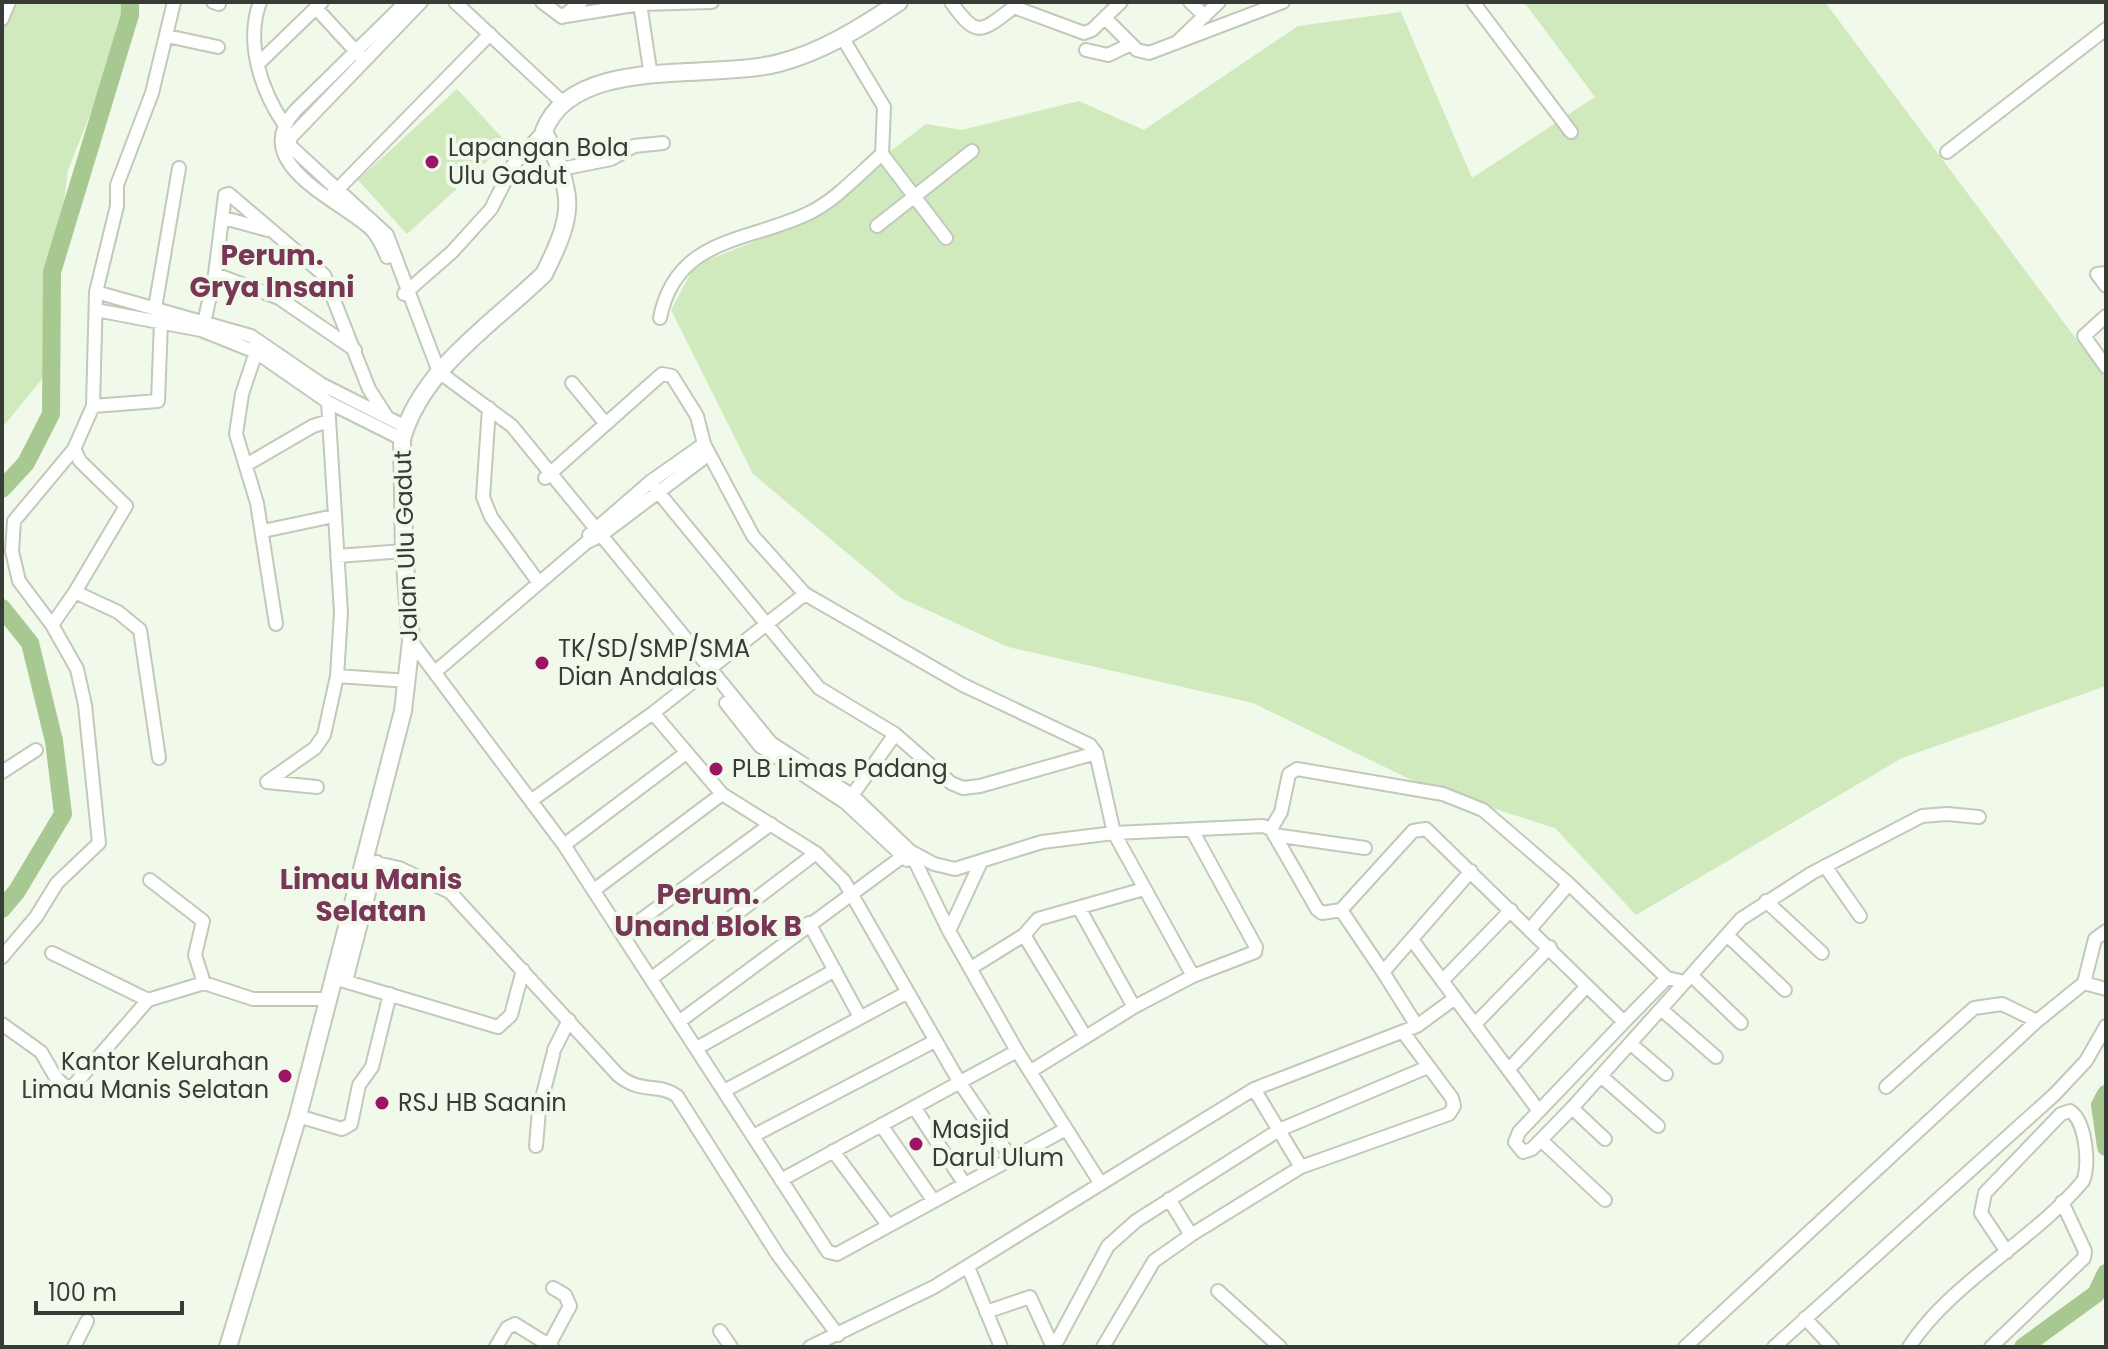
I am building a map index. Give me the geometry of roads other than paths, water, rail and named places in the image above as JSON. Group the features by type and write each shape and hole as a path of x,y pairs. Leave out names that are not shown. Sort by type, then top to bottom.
{"street":[{"path":"2,19 9,2"},
{"path":"2,957 36,917 57,883 99,843 85,705 77,669 52,625 19,581 12,551 14,521 74,449 93,406 96,292 117,206 117,185 152,93 174,2"},
{"path":"260,2 253,26 258,64 268,97 284,124"},
{"path":"334,193 296,155 289,141 406,2"},
{"path":"421,2 284,124 280,149 284,159 387,235 405,294 437,376 512,426 593,536 706,672 760,746 850,799 916,866 1017,1051 1101,1184"},
{"path":"455,2 561,101"},
{"path":"542,2 557,15 566,16 640,4 704,3"},
{"path":"566,16 581,2"},
{"path":"405,294 452,252 491,209 513,165 544,131 550,115 561,101 582,88 618,79 750,70 813,52 899,2"},
{"path":"951,2 968,26 978,30 986,28 1017,4 1078,33 1088,32 1121,2"},
{"path":"1190,2 1205,16"},
{"path":"1171,48 1219,2"},
{"path":"1105,18 1143,53 1171,48 1283,2"},
{"path":"1473,2 1571,132"},
{"path":"640,4 651,76"},
{"path":"258,64 319,5 360,55"},
{"path":"1947,152 2106,29"},
{"path":"334,193 490,34"},
{"path":"167,36 218,47"},
{"path":"842,37 884,107 882,154 946,238"},
{"path":"1086,50 1108,55 1131,44"},
{"name":"Jalan Ulu Gadut","path":"228,1347 298,1116 329,999 340,980 370,861 408,681 411,641 404,551 404,433 437,376 544,274 565,222 568,190 544,131"},
{"path":"561,169 611,159 634,146 663,143"},
{"path":"877,226 972,151"},
{"path":"660,318 675,280 709,249 811,213 882,154"},
{"path":"155,308 179,168"},
{"path":"204,323 215,274 226,194 229,194 324,275 369,389 387,417 404,433"},
{"path":"224,218 271,231"},
{"path":"2106,273 2097,274 2106,286"},
{"path":"215,274 279,298 355,350"},
{"path":"96,292 251,336 321,384 387,417"},
{"path":"96,310 229,338 256,352 328,402 404,433"},
{"path":"2106,316 2084,336 2106,367"},
{"path":"93,406 158,401 161,322"},
{"path":"256,352 236,422 263,531 276,624"},
{"path":"547,476 666,373 672,376 697,416 706,449 753,536 805,594 963,685 1087,742 1096,753 1114,833 1193,976"},
{"path":"572,383 606,424"},
{"path":"317,787 267,782 315,748 324,735 337,676 341,613 328,402"},
{"path":"487,411 483,497 486,508 539,583"},
{"path":"246,465 313,426 329,421"},
{"path":"52,625 126,506 80,461 74,449"},
{"path":"435,672 653,486 706,449"},
{"path":"653,486 819,688 895,734 951,783 963,788 980,786 1096,753"},
{"path":"263,531 334,516"},
{"path":"337,556 404,551"},
{"path":"75,592 118,612 140,630 159,758"},
{"path":"532,800 653,713 805,594"},
{"path":"411,641 564,845 828,1252 837,1254 1066,1129"},
{"path":"337,676 408,681"},
{"path":"653,713 722,794 816,853 853,893 960,1083 1011,1158"},
{"path":"850,799 895,734"},
{"path":"2,772 36,750"},
{"path":"564,845 686,753"},
{"path":"1272,832 1281,812 1289,774 1297,769 1443,794 1483,810 1569,884 1667,978 1689,979 1741,1023"},
{"path":"594,890 722,794"},
{"path":"1667,978 1539,1111 1515,1142 1523,1152 1541,1140 1572,1108 1741,919 1825,866 1922,816 1947,814 1979,817"},
{"path":"623,933 771,824"},
{"path":"906,854 955,869 980,864 1042,842 1114,833 1263,826 1272,832 1365,848"},
{"path":"1272,832 1322,913 1341,910 1416,828 1426,829 1624,1022"},
{"path":"1031,1071 1134,1007 1193,976 1256,950 1192,830"},
{"path":"652,978 816,853"},
{"path":"680,1021 906,854"},
{"path":"370,861 428,880 450,892 632,1086 666,1090 681,1101 778,1255 838,1335"},
{"path":"949,931 980,864"},
{"path":"1825,866 1860,916"},
{"path":"1383,972 1471,871"},
{"path":"150,880 203,921 195,955 204,983"},
{"path":"1530,929 1569,884"},
{"path":"971,968 1024,935 1038,919 1144,889"},
{"path":"1766,901 1822,953"},
{"path":"1079,908 1134,1007"},
{"path":"1341,910 1417,1026"},
{"path":"1442,981 1511,910"},
{"path":"809,923 860,1017"},
{"path":"1685,1347 2037,1021 2084,983 2095,939 2106,931"},
{"path":"1024,935 1085,1036"},
{"path":"1727,935 1785,990"},
{"path":"1413,941 1539,1111"},
{"path":"1476,1023 1550,947"},
{"path":"52,953 148,1000"},
{"path":"340,980 498,1027 511,1015 523,970"},
{"path":"697,1048 835,970"},
{"path":"2,1024 41,1052 56,1078 67,1088 75,1084 148,1000 204,983 253,999 329,999"},
{"path":"2084,983 2106,989"},
{"path":"1509,1069 1587,986"},
{"path":"724,1091 908,992"},
{"path":"298,1116 342,1129 351,1124 359,1085 372,1067 390,994"},
{"path":"810,1347 897,1307 968,1267 1254,1089 1417,1026 1455,998"},
{"path":"1886,1087 1974,1008 2002,1004 2037,1021"},
{"path":"1662,1010 1716,1057"},
{"path":"536,1146 539,1110 554,1053 569,1020"},
{"path":"1774,1347 2069,1079 2102,1047 2106,1026"},
{"path":"1103,1347 1154,1261 1191,1235 1301,1167 1449,1114 1454,1106 1452,1098 1403,1032"},
{"path":"753,1136 935,1041"},
{"path":"1631,1044 1666,1074"},
{"path":"781,1180 1017,1051"},
{"path":"1054,1347 1115,1237 1279,1130 1428,1067"},
{"path":"1601,1076 1658,1126"},
{"path":"2061,1114 2069,1079"},
{"path":"1254,1089 1301,1167"},
{"path":"914,1107 964,1183"},
{"path":"1572,1108 1605,1139"},
{"path":"1909,1347 1931,1318 2007,1252 2083,1181 2086,1167 2079,1120 2070,1111 2061,1114 1985,1193 1981,1213 2007,1252"},
{"path":"881,1125 933,1200"},
{"path":"1541,1140 1605,1200"},
{"path":"833,1151 888,1225"},
{"path":"1169,1199 1191,1235"},
{"path":"1991,1347 2084,1258 2085,1251 2062,1202"},
{"path":"968,1267 1001,1347"},
{"path":"496,1347 507,1328 515,1324 550,1346 570,1306 565,1295 553,1288"},
{"path":"1218,1291 1280,1347"},
{"path":"986,1312 1030,1297 1054,1347"},
{"path":"1805,1318 1832,1347"},
{"path":"74,1347 87,1321"},
{"path":"720,1331 731,1347"}],"waterway":[{"path":"2,489 26,463 51,414 52,272 130,15 130,2"},
{"path":"2,608 30,643 54,741 63,814 17,891 2,909"},
{"path":"2106,1094 2100,1105 2106,1147"},
{"path":"2023,1347 2096,1294 2106,1273"}],"place":[{"name":"Lapangan Bola Ulu Gadut","path":"432,162"},
{"name":"TK/SD/SMP/SMA Dian Andalas","path":"542,663"},
{"name":"PLB Limas Padang","path":"716,769"},
{"name":"Kantor Kelurahan Limau Manis Selatan","path":"285,1076"},
{"name":"RSJ HB Saanin","path":"382,1103"},
{"name":"Masjid Darul Ulum","path":"916,1144"}],"district":[{"name":"Perum. Grya Insani","path":"272,271"},
{"name":"Limau Manis Selatan","path":"371,895"},
{"name":"Perum. Unand Blok B","path":"708,910"}]}
